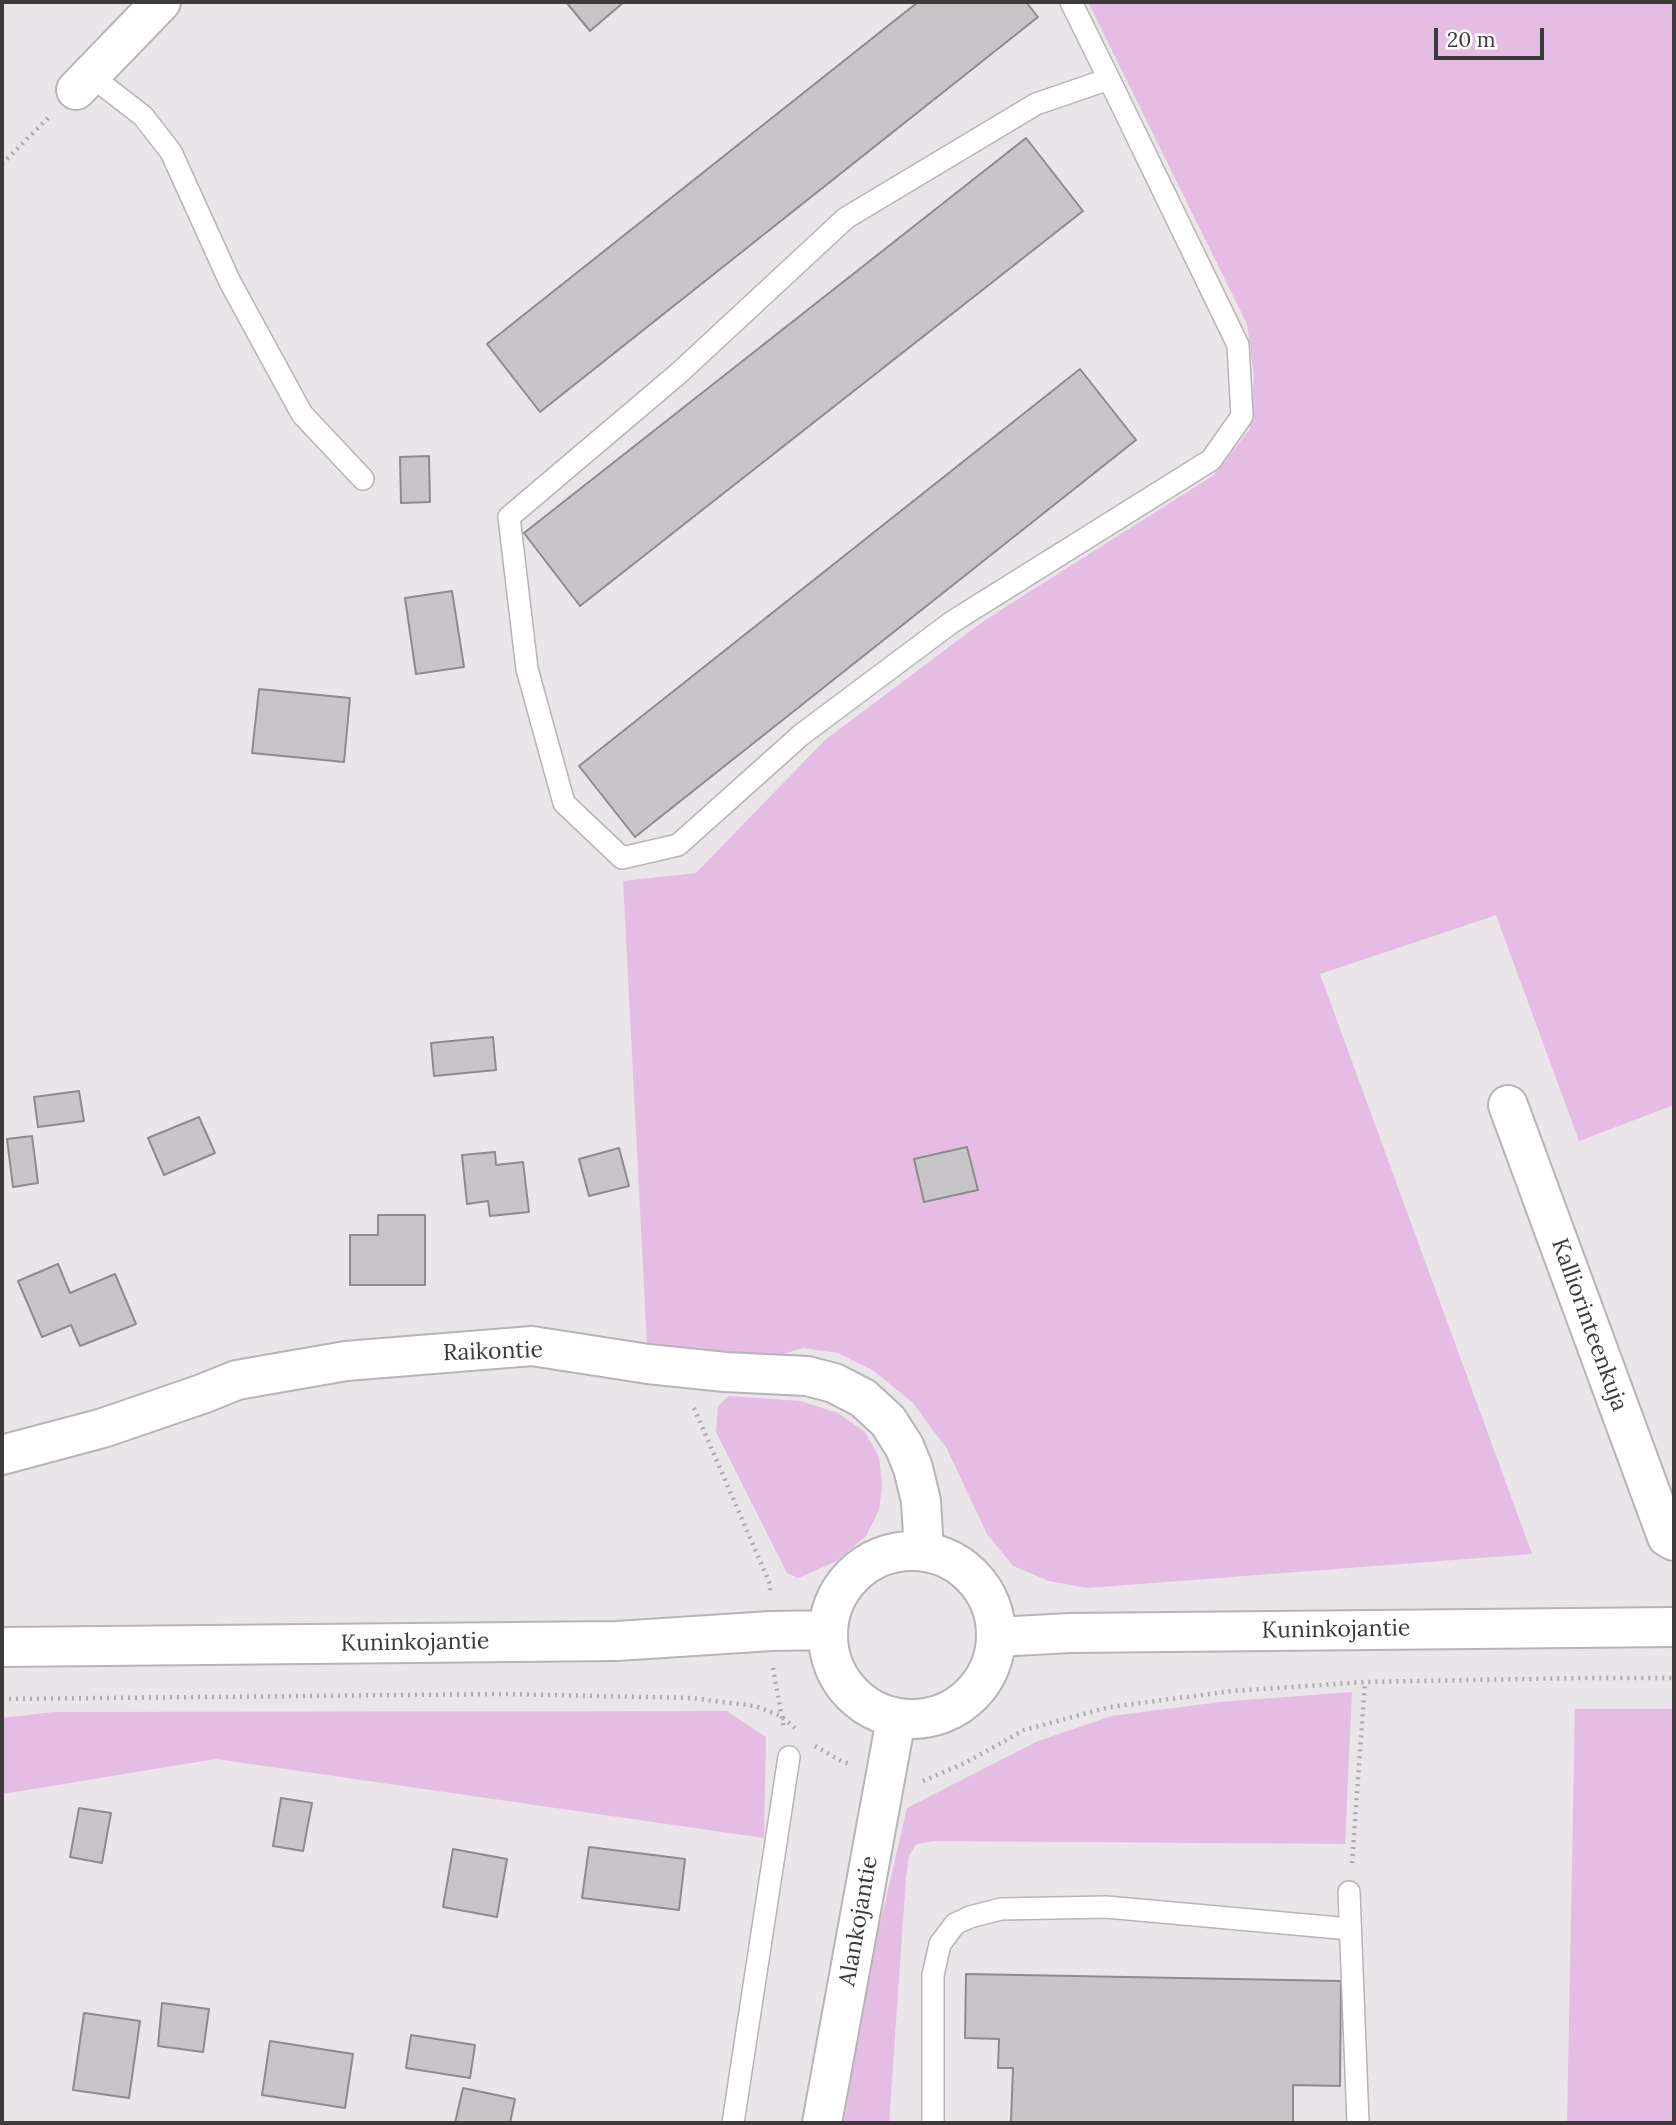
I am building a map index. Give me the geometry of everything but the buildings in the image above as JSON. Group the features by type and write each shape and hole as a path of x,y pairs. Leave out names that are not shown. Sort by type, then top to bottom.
{"main road":[{"path":"83,83 154,4"},
{"name":"Kalliorinteenkuja","path":"1508,1105 1667,1537 1674,1541"},
{"name":"Raikontie","path":"2,1455 103,1428 237,1380 346,1361 532,1346 648,1364 725,1372 807,1376 834,1383 863,1398 888,1421 904,1446 913,1468 921,1501 924,1551"},
{"path":"924,1551 958,1565 984,1590 994,1613 997,1637 991,1666 976,1691 953,1710 926,1719 896,1719 873,1711 854,1697 838,1677 829,1654 828,1630 834,1603 849,1579 870,1562 896,1552 924,1551"},
{"name":"Kuninkojantie","path":"997,1637 1070,1633 1674,1626"},
{"name":"Kuninkojantie","path":"2,1647 617,1641 771,1630 828,1630"},
{"name":"Alankojantie","path":"822,2123 896,1719"}],"lane":[{"path":"1071,2 1109,79 1238,345 1242,416 1211,460 952,622 801,735 678,845 622,858 564,803 527,669 509,517 679,373 846,219 1036,104 1109,79"},
{"path":"83,83 143,116 171,152 230,282 302,414 363,479"},
{"path":"733,2123 789,1757"},
{"path":"1349,1892 1358,2123"},
{"path":"933,2123 933,1975 940,1944 955,1924 970,1917 1002,1909 1106,1907 1350,1928"}],"path":[{"path":"2,163 83,83"},
{"path":"691,1403 770,1584"},
{"path":"774,1677 789,1757"},
{"path":"922,1781 965,1763 1024,1730 1110,1707 1231,1691 1365,1682 1674,1678"},
{"path":"1349,1892 1365,1682"},
{"path":"2,1699 517,1694 692,1698 755,1706 781,1716 801,1734"},
{"path":"811,1743 841,1761"}],"shaded area":[{"path":"1088,2 1674,2 1674,1105 1579,1141 1496,915 1320,974 1532,1554 1088,1588 1049,1581 1013,1566 987,1534 947,1449 913,1403 874,1371 838,1353 803,1348 725,1372 648,1364 623,881 696,873 825,740 985,620 1214,475 1250,429 1254,376 1247,324"},
{"path":"729,1396 800,1401 838,1413 865,1432 879,1457 882,1485 879,1510 866,1536 835,1562 798,1578 787,1573 716,1432 718,1406"},
{"path":"1352,1692 1345,1844 934,1841 917,1844 909,1855 906,1878 889,2123 844,2123 862,2002 907,1808 1038,1741 1112,1716 1220,1702"},
{"path":"1575,1709 1674,1709 1674,2123 1567,2123"},
{"path":"727,1711 766,1737 764,1838 216,1759 2,1794 2,1718 54,1712"}]}
